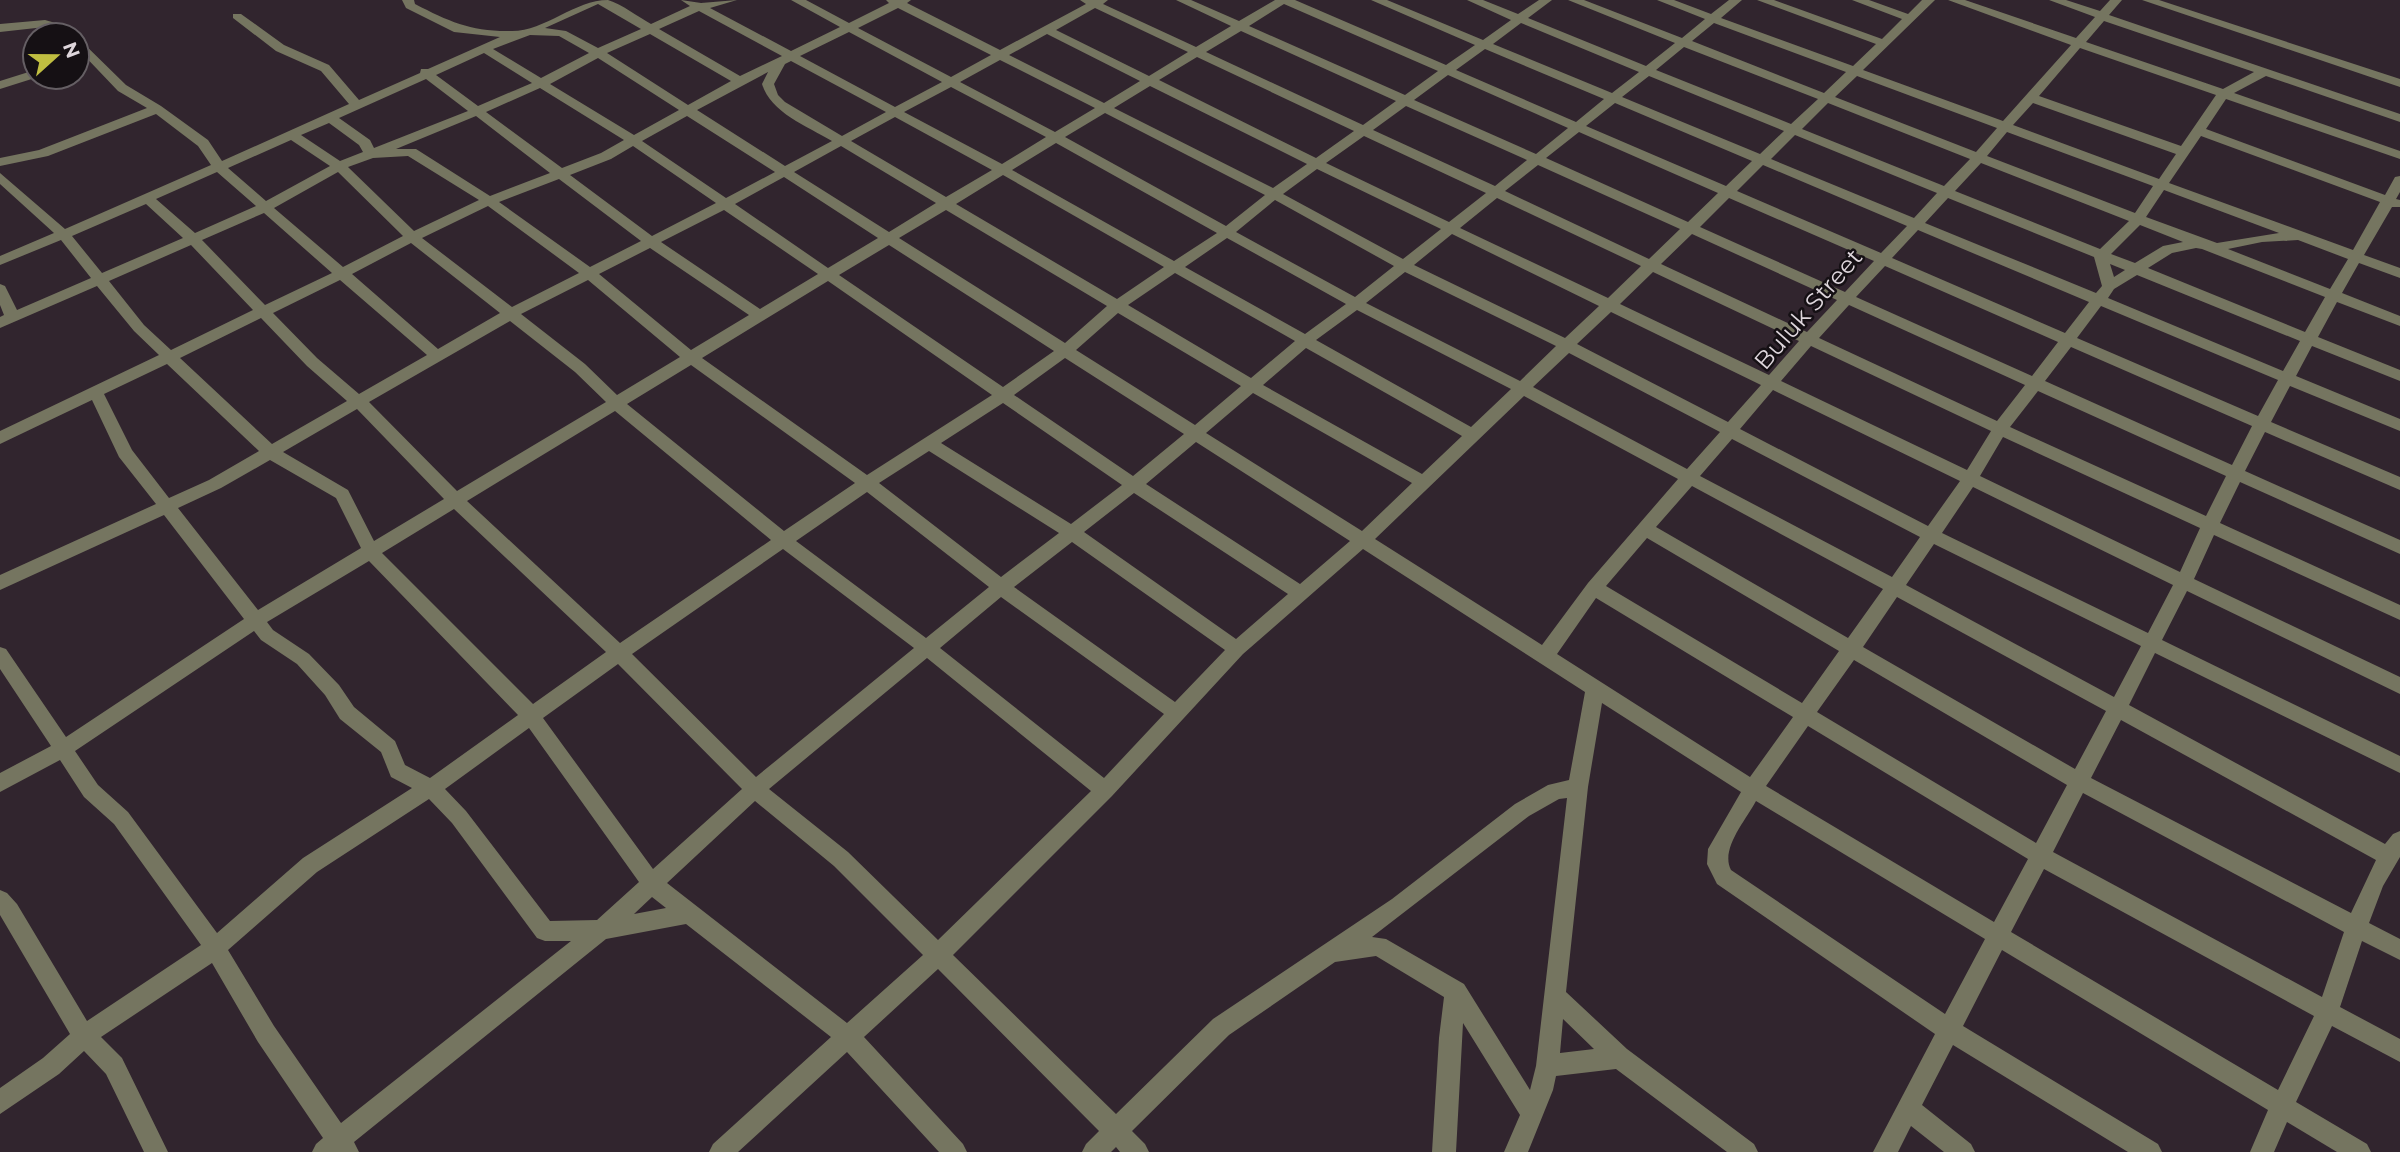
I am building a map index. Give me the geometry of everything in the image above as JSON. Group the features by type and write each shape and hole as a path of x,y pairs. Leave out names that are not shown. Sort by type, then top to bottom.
{"street":[{"path":"408,0 410,6 458,30 516,34"},
{"path":"0,261 357,106 425,72 516,34 530,31 599,0 740,81"},
{"path":"797,0 847,29 1055,136 1356,304 1521,388 1688,480 1895,587 2117,707 2394,848 2357,927 2327,1011 2280,1104 2262,1152"},
{"path":"1182,0 2400,547"},
{"path":"0,783 9,774 63,749 256,621 372,553 615,402 1284,0 2400,484"},
{"path":"1377,0 1914,224 2104,293 2289,378 2400,425"},
{"path":"1473,0 1647,73 2400,376"},
{"path":"0,1102 51,1066 84,1036 215,948 310,865 401,804 431,788 619,653 867,483 1004,394 1066,350 1118,305 1227,232 1274,194 1546,0"},
{"path":"1574,0 1681,44 2400,321"},
{"path":"1663,0 1855,69 2400,274"},
{"path":"0,654 91,791 121,818 215,948 337,1148 601,930 755,789 1001,587 1074,534 1305,341 1356,304 1736,0"},
{"path":"1763,0 1883,43"},
{"path":"1857,0 1909,18"},
{"path":"734,1148 848,1037 938,955 1105,790 1175,712 1237,649 1299,592 1364,539 1822,98 1928,0"},
{"path":"1954,0 2400,156"},
{"path":"2055,0 2400,118"},
{"name":"Buluk Street","path":"1545,656 1594,588 1773,384 1809,339 2006,127 2029,97 2116,0"},
{"path":"2148,0 2400,83"},
{"path":"0,289 7,321 264,208 339,166 434,130 542,83 651,29 693,3 728,1"},
{"path":"0,438 341,274 412,237 489,201 562,174 634,141 740,81 899,1 1001,56 1274,194 1404,266 1566,345 1931,536 2400,765"},
{"path":"0,583 166,509 271,453 508,315 591,275 1050,30 1094,1 1364,132 1652,263 2000,429 2400,613"},
{"path":"693,3 897,111 1472,435"},
{"path":"237,16 280,48 325,68 357,106"},
{"path":"558,17 562,33"},
{"path":"0,28 21,25"},
{"path":"1050,30 1317,164 2400,686"},
{"path":"530,31 562,33 598,53 685,111 1364,539 1753,789 2359,1152"},
{"path":"484,48 634,141 723,205 829,273 1134,485 1299,592"},
{"path":"92,55 122,88 157,109 203,143 219,167 264,208 436,355"},
{"path":"779,63 768,84 772,96 781,105 1252,386 1423,482"},
{"path":"425,72 651,242 759,315"},
{"path":"2104,293 2101,256 2138,219 2223,94 2264,72"},
{"path":"0,85 21,78"},
{"path":"2029,97 2185,152"},
{"path":"0,162 25,158 157,109"},
{"path":"330,118 365,143 370,154"},
{"path":"2197,130 2394,203"},
{"path":"291,134 339,166 412,237 508,315 580,368 642,427 839,585 927,648 1105,790"},
{"path":"370,154 411,152 489,201 591,275 690,357 867,483 1001,587 1175,712"},
{"path":"25,158 0,176 64,235 98,280 169,356 271,453 342,494 372,553 530,715 653,885 848,1037 956,1152"},
{"path":"1885,1152 2184,581 2208,525 2237,476 2332,296 2355,257 2394,203 2400,180"},
{"path":"147,198 194,240 261,312 358,401 455,500 619,653 755,789 841,859 1137,1152"},
{"path":"2150,1152 1949,1030 1724,877 1717,864 1718,849 1753,789 1931,536 2000,429 2104,293 2134,269 2168,249 2196,244 2217,247 2262,238 2303,237"},
{"path":"96,393 125,453 166,509 256,621 281,647 303,659 332,690 347,713 388,747 398,771 431,788 515,888 545,931 601,930 690,913"},
{"path":"929,443 1074,534 1237,649"},
{"path":"1645,529 1850,651 2078,781 2400,950"},
{"path":"1594,588 2040,856 2400,1051"},
{"path":"1525,1148 1547,1066 1578,787 1595,689"},
{"path":"1094,1152 1221,1027 1436,879 1522,810 1555,792 1578,787"},
{"path":"0,901 10,911 84,1036 114,1066 156,1152"},
{"path":"1328,952 1378,946 1456,992 1532,1114"},
{"path":"1444,1152 1450,1038 1456,992"},
{"path":"1556,998 1619,1056 1746,1152"},
{"path":"1547,1066 1619,1056"},
{"path":"1908,1109 1963,1152"}]}
